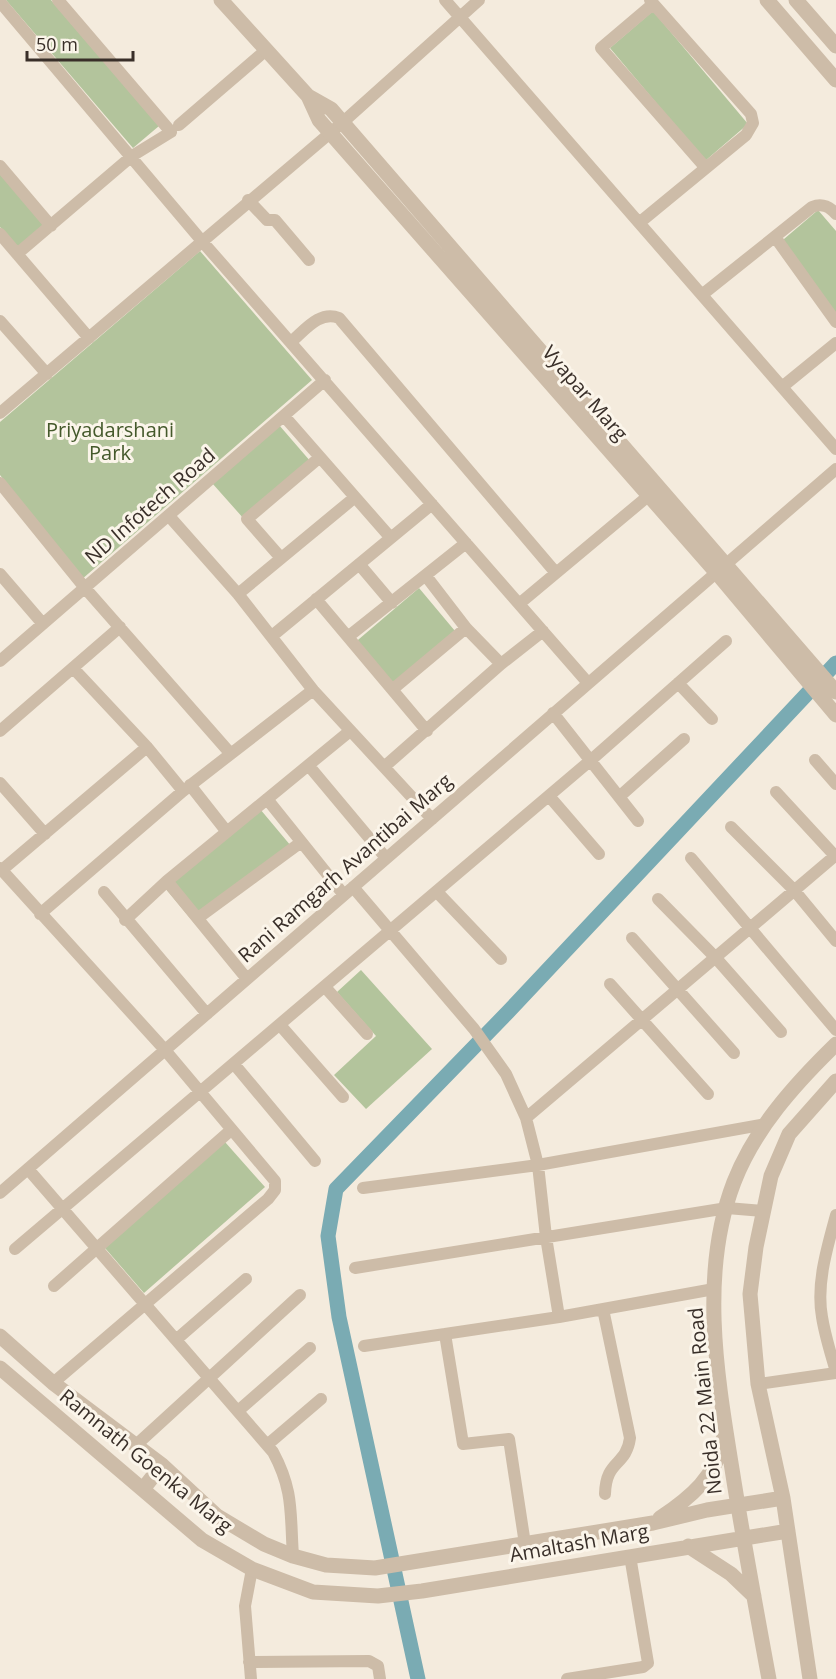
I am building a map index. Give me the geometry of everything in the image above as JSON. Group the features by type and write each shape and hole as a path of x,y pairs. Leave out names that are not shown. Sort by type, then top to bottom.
{"street":[{"path":"17,254 132,156 171,132 58,0"},
{"name":"Vyapar Marg","path":"221,0 308,96 324,103 336,127 647,497 720,568"},
{"path":"445,0 836,449"},
{"path":"0,412 336,127 479,0"},
{"path":"767,0 836,80"},
{"path":"796,0 836,46"},
{"path":"0,2 201,240 588,683"},
{"path":"639,223 752,129 751,114 651,2 601,48 705,167"},
{"path":"179,125 265,51"},
{"name":"Vyapar Marg","path":"336,127 833,700"},
{"path":"0,166 51,226"},
{"path":"248,200 267,220 275,220 309,260"},
{"path":"703,294 812,207 819,204 827,206 836,214"},
{"path":"0,234 89,338"},
{"path":"775,237 836,322"},
{"path":"291,342 318,319 331,315 339,318 556,573"},
{"path":"0,321 47,374"},
{"path":"782,387 836,343"},
{"name":"ND Infotech Road","path":"0,661 325,380"},
{"path":"284,416 390,537"},
{"path":"281,558 247,519 319,458"},
{"name":"Rani Ramgarh Avantibai Marg","path":"0,1193 836,470"},
{"path":"0,483 85,588 230,753"},
{"path":"519,604 647,497"},
{"path":"238,594 354,498"},
{"path":"272,636 432,504"},
{"path":"169,516 238,594 313,690 432,819"},
{"path":"349,636 466,543"},
{"path":"359,564 392,603"},
{"path":"426,576 466,627 501,664"},
{"path":"2,579 43,624"},
{"path":"316,599 427,731"},
{"path":"0,730 120,627"},
{"path":"393,689 466,627"},
{"path":"384,767 501,664 543,631"},
{"path":"15,1249 437,892 726,641"},
{"path":"74,668 227,832"},
{"path":"678,683 712,720"},
{"path":"40,914 187,788 313,690"},
{"path":"553,713 638,821"},
{"path":"125,920 167,881 350,731"},
{"path":"619,797 684,739"},
{"path":"53,1383 268,1199 275,1190 275,1181 270,1173 165,1050 1,869 147,747"},
{"path":"815,760 836,784"},
{"path":"309,766 386,858"},
{"path":"0,783 45,834"},
{"path":"526,1118 641,1018 678,990 836,856 776,792"},
{"path":"549,796 599,854"},
{"path":"267,799 300,843 391,930 494,1053 526,1118 538,1165 546,1237 560,1317"},
{"path":"731,826 794,890 836,941"},
{"path":"198,918 300,843"},
{"path":"691,858 836,1030"},
{"path":"167,881 247,979"},
{"path":"104,892 125,920 207,1014"},
{"path":"437,892 501,959"},
{"path":"658,899 715,957 781,1032"},
{"path":"632,938 735,1053"},
{"path":"610,984 708,1094"},
{"path":"325,987 367,1034"},
{"path":"280,1025 343,1097"},
{"name":"Noida 22 Main Road","path":"770,1679 725,1428 716,1346 714,1289 721,1229 735,1181 766,1124 799,1080 836,1044"},
{"path":"234,1065 315,1161"},
{"path":"810,1679 783,1498 758,1384 750,1294 771,1176 789,1134 836,1081"},
{"path":"363,1188 538,1165 766,1124"},
{"path":"54,1286 231,1130"},
{"path":"28,1169 267,1445 285,1475 291,1500 293,1556"},
{"path":"355,1268 727,1208 763,1212"},
{"path":"758,1384 836,1372 822,1316 821,1298 822,1273 836,1215"},
{"path":"177,1339 246,1279"},
{"path":"364,1346 560,1317 714,1289"},
{"path":"135,1446 208,1376 300,1295"},
{"path":"603,1309 630,1438 624,1457 608,1471 605,1494"},
{"path":"445,1334 463,1443 509,1439 525,1544"},
{"name":"Ramnath Goenka Marg","path":"0,1336 53,1383 162,1466 217,1516 264,1544 293,1556 326,1564 375,1568"},
{"path":"238,1411 310,1348"},
{"name":"Ramnath Goenka Marg","path":"0,1369 202,1540 252,1569 313,1592 378,1596"},
{"path":"267,1445 321,1399"},
{"path":"653,1523 681,1504 707,1479 721,1454 725,1428"},
{"path":"143,1489 162,1466"},
{"name":"Amaltash Marg","path":"375,1568 653,1523 737,1505 783,1498"},
{"name":"Amaltash Marg","path":"378,1596 422,1591 743,1536 788,1531"},
{"path":"688,1546 731,1574 754,1596"},
{"path":"567,1679 643,1667 648,1663 630,1556"},
{"path":"251,1679 245,1606 252,1569"},
{"path":"249,1662 369,1661 378,1666 380,1679"}],"green space":[{"path":"6,0 51,0 159,126 133,148"},
{"path":"653,11 748,124 705,161 610,48"},
{"path":"0,174 44,225 18,247 0,227"},
{"path":"818,210 836,231 836,315 777,245"},
{"name":"Priyadarshani Park","path":"200,251 312,380 81,580 0,475 0,422"},
{"path":"279,425 311,462 244,519 212,483"},
{"path":"419,588 455,631 387,688 352,645"},
{"path":"260,809 291,846 196,925 165,888"},
{"path":"361,970 432,1049 366,1109 334,1075 376,1036 337,992"},
{"path":"225,1142 265,1187 144,1293 105,1248"}],"waterway":[{"path":"418,1679 339,1317 328,1236 336,1189 508,1012 836,663"}]}
